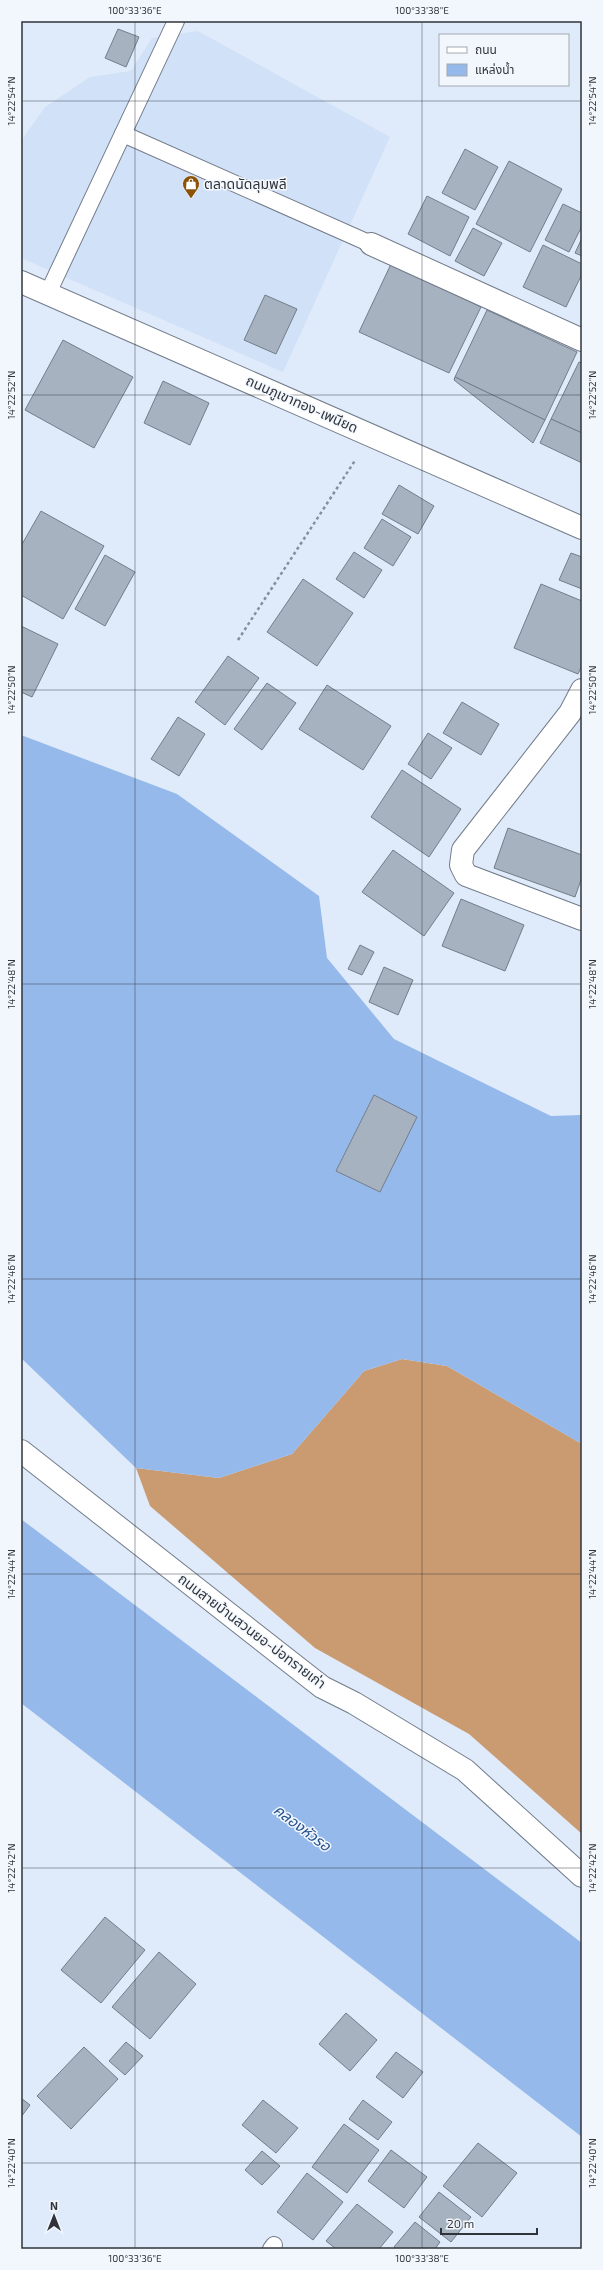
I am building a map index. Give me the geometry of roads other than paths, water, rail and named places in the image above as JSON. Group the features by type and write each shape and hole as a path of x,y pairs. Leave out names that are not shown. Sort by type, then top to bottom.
{"street":[{"path":"370,244 582,340"},
{"name":"ถนนภูเขาทอง-เพนียด","path":"21,282 582,528"},
{"path":"582,690 570,713 462,850 461,865 466,875 582,919"},
{"name":"ถนนสายบ้านสวนยอ-บ่อทรายเก่า","path":"21,1451 322,1687 354,1703 465,1770 582,1876"}],"lane":[{"path":"48,293 176,21"},
{"path":"123,134 370,244"}],"water":[{"path":"21,735 177,794 319,896 327,958 394,1039 551,1116 582,1115 582,1444 447,1366 402,1359 364,1371 292,1454 219,1478 136,1468 21,1358"},
{"name":"คลองหัวรอ","path":"21,1519 582,1943 582,2137 21,1703"}],"place":[{"name":"ตลาดนัดลุมพลี","path":"191,199"}]}
